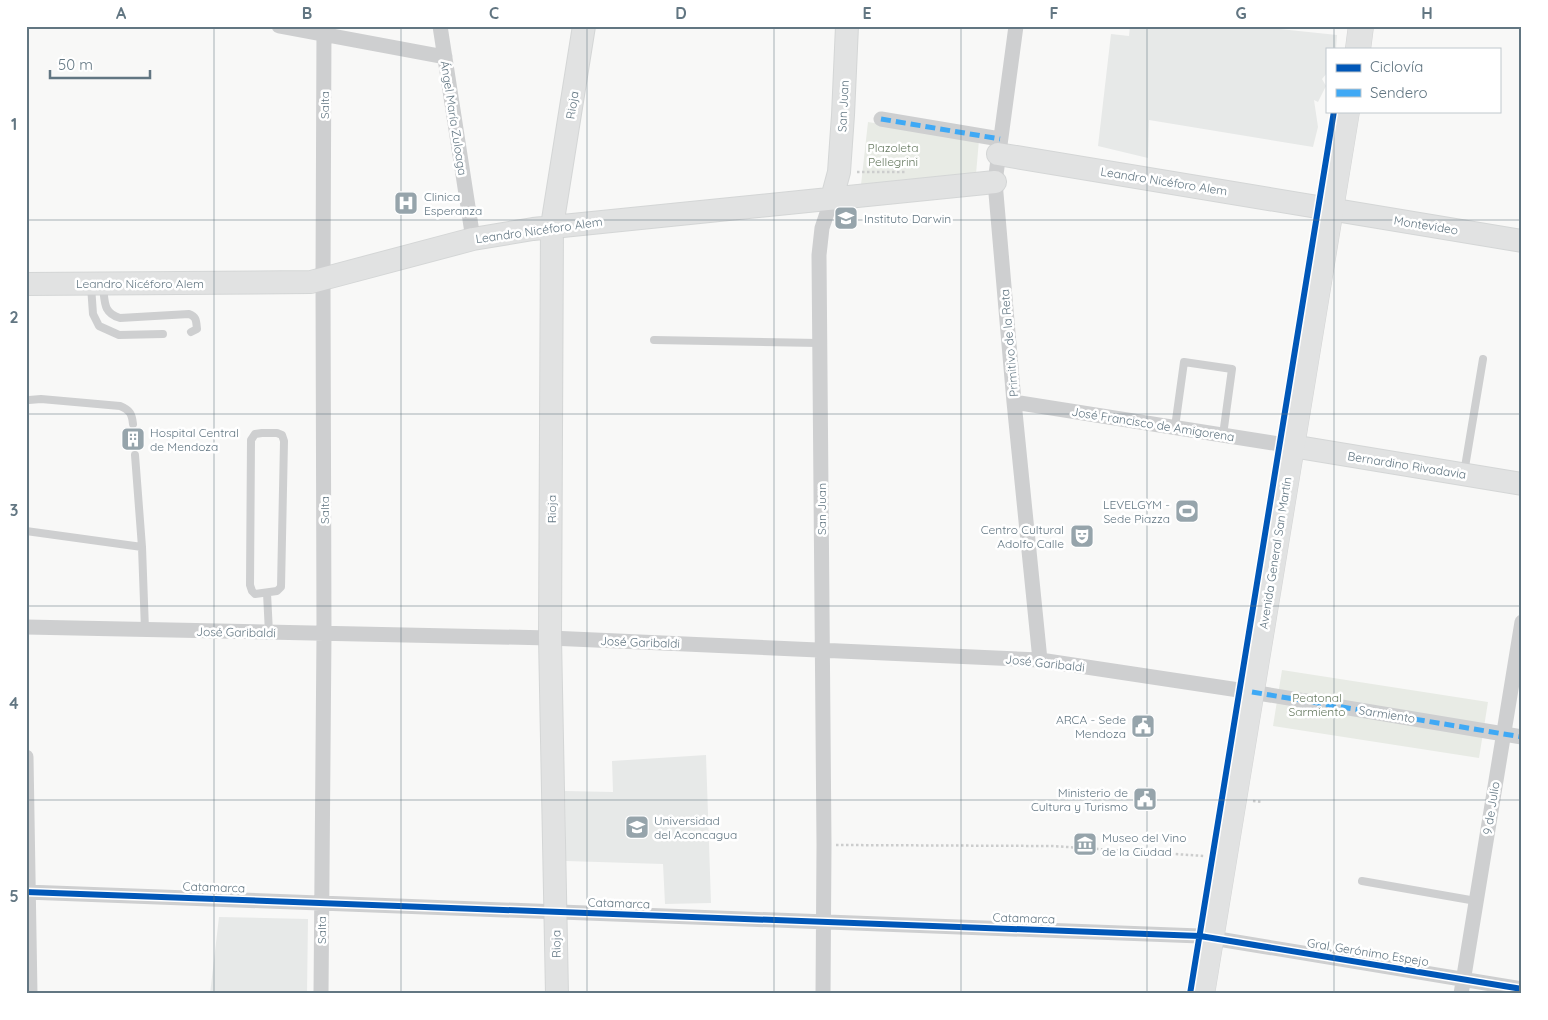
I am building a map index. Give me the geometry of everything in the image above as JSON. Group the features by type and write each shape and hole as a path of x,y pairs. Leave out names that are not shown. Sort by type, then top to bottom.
{"main road":[{"path":"1358,48 1361,26"},
{"name":"Avenida General San Martín","path":"1202,994 1347,112"}],"street":[{"path":"279,26 324,30 445,57"},
{"name":"Ángel María Zuloaga","path":"440,26 474,239"},
{"name":"Rioja","path":"557,994 550,638 552,226 584,26"},
{"name":"San Juan","path":"823,994 824,845 819,242 839,172 847,26"},
{"name":"Primitivo de la Reta","path":"1016,26 995,182 1014,402 1040,660"},
{"name":"Salta","path":"321,994 324,634 324,30"},
{"path":"882,119 999,146"},
{"name":"Leandro Nicéforo Alem","path":"999,146 1330,210"},
{"name":"Leandro Nicéforo Alem","path":"26,284 299,282 323,280 474,239 552,226 995,182"},
{"name":"Montevideo","path":"1330,210 1522,241"},
{"name":"José Francisco de Amigorena","path":"1014,402 1292,446"},
{"name":"Bernardino Rivadavia","path":"1292,446 1522,484"},
{"name":"9 de Julio","path":"1462,986 1522,622"},
{"name":"José Garibaldi","path":"26,627 550,638 1040,660 1252,692"},
{"name":"Sarmiento","path":"1252,692 1522,737"},
{"path":"26,757 30,994"},
{"name":"Catamarca","path":"27,892 1211,938"},
{"name":"Gral. Gerónimo Espejo","path":"1211,938 1462,986 1522,989"}],"lane":[{"path":"97,284 111,315 120,318 189,314 196,318 197,329 191,332"},
{"path":"97,284 93,314 99,326 119,335 163,334"},
{"path":"654,340 820,343"},
{"path":"1464,474 1483,359"},
{"path":"1175,427 1184,362 1232,369 1223,435"},
{"path":"29,400 41,399 120,406 128,409 133,415 133,424"},
{"path":"277,432 282,435 284,442 281,587 277,592 267,593 255,594 250,585 251,440 255,434 277,432"},
{"path":"135,455 142,547 145,630"},
{"path":"26,530 142,547"},
{"path":"267,593 269,632"},
{"path":"1362,881 1476,901"}],"path":[{"path":"824,845 1052,846 1224,857"}],"shaded area":[{"path":"1130,26 1250,26 1337,35 1336,48 1326,48 1326,74 1322,79 1326,86 1318,102 1314,100 1318,127 1313,147 1149,120 1148,158 1098,146 1111,34 1129,36"},
{"name":"Universidad del Aconcagua","path":"706,755 711,903 665,904 663,864 566,861 565,791 613,792 612,761"},
{"path":"219,917 308,919 307,994 210,994"}],"green space":[{"name":"Plazoleta Pellegrini","path":"868,122 979,140 976,174 861,185"},
{"name":"Peatonal Sarmiento","path":"1282,670 1488,702 1479,758 1273,726"}],"marked path":[{"path":"881,119 1000,139"},
{"path":"1252,692 1522,737"}],"cycle path":[{"path":"1190,994 1334,112"},
{"path":"26,892 1200,936 1522,989"}],"place":[{"name":"Clinica Esperanza","path":"406,203"},
{"name":"Instituto Darwin","path":"846,218"},
{"name":"Hospital Central de Mendoza","path":"133,439"},
{"name":"LEVELGYM - Sede Piazza","path":"1187,511"},
{"name":"Centro Cultural Adolfo Calle","path":"1082,536"},
{"name":"ARCA - Sede Mendoza","path":"1143,726"},
{"name":"Ministerio de Cultura y Turismo","path":"1145,799"},
{"name":"Universidad del Aconcagua","path":"637,827"},
{"name":"Museo del Vino de la Ciudad","path":"1085,844"}]}
